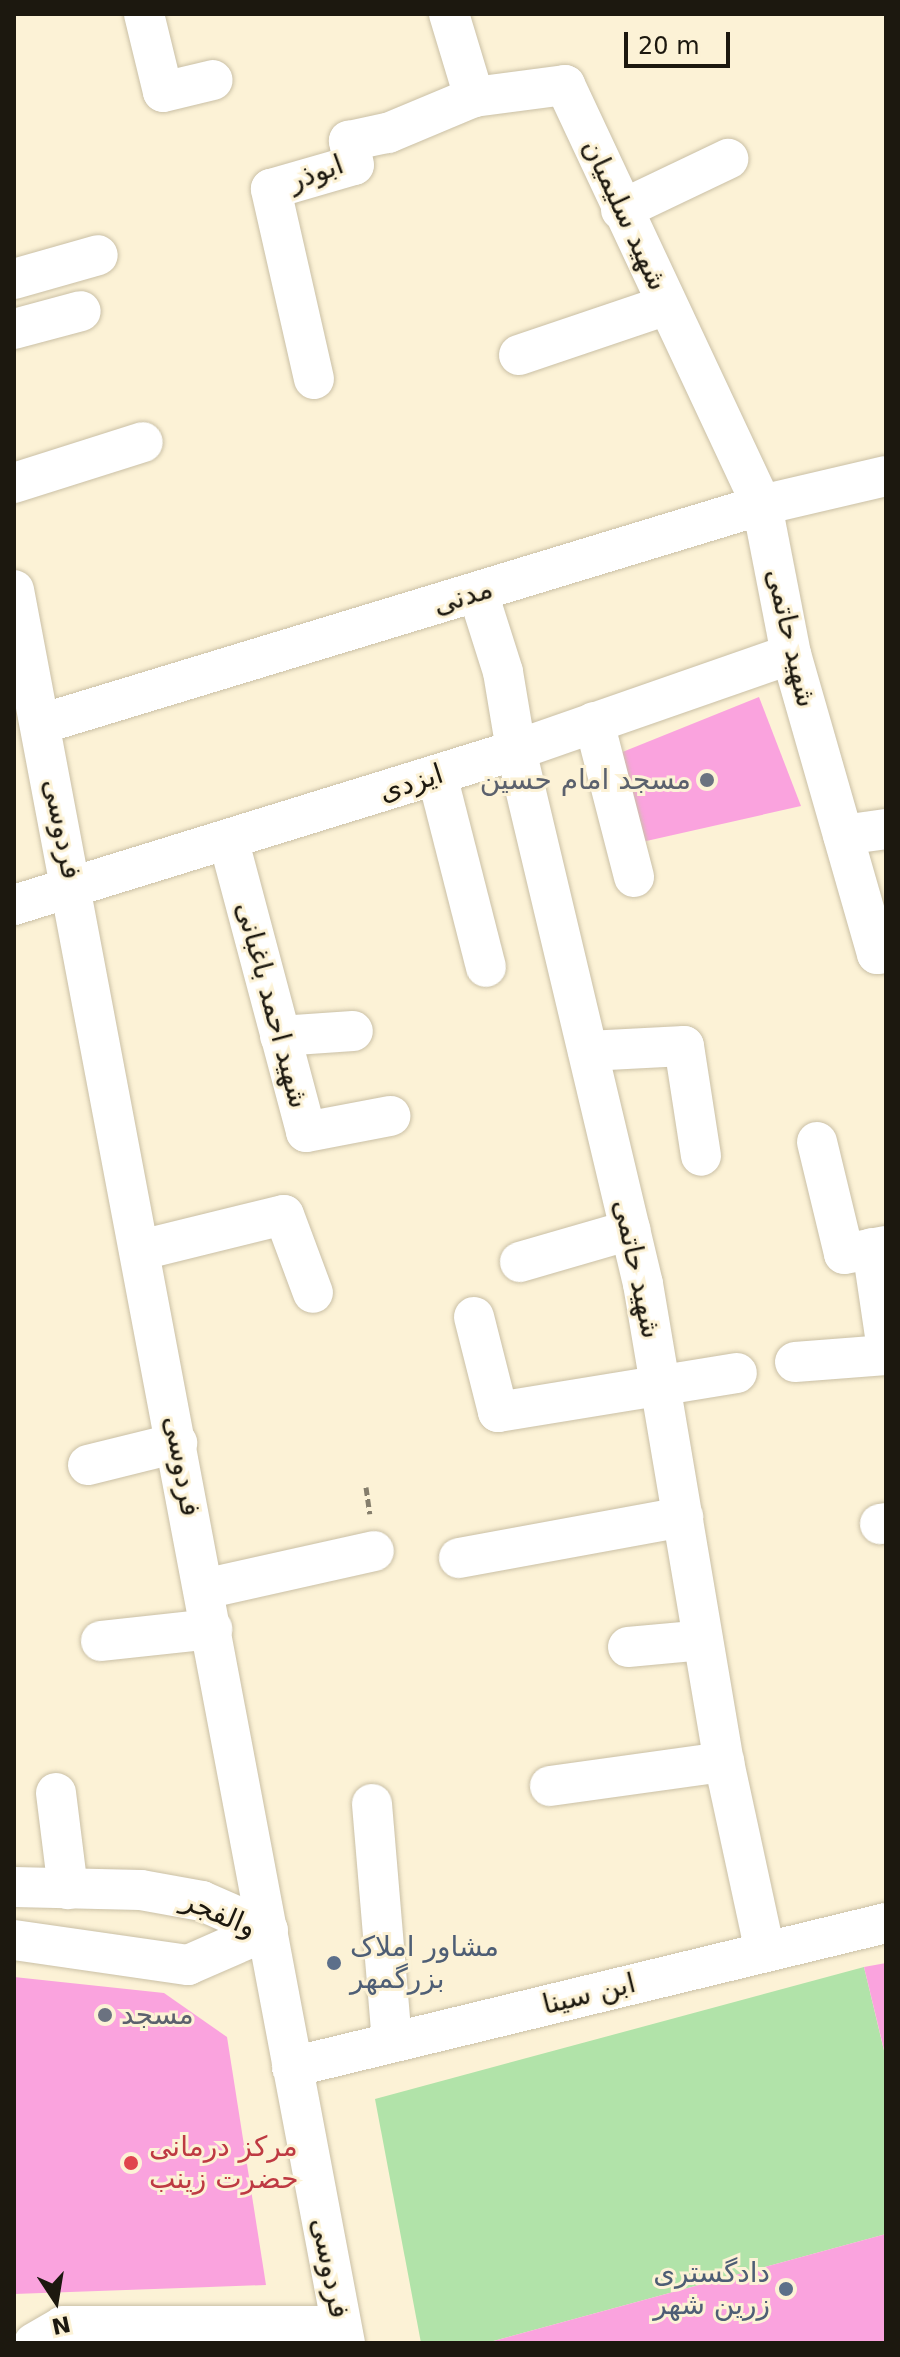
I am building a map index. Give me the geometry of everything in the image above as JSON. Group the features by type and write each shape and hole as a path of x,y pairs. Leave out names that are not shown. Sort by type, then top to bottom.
{"street":[{"path":"144,14 163,92 213,80"},
{"path":"449,14 474,97"},
{"name":"شهید سلیمیان","path":"474,97 565,85 762,505"},
{"name":"ابوذر","path":"314,379 271,189 354,165 349,141 388,133 474,97"},
{"path":"621,210 728,159"},
{"path":"14,279 98,255"},
{"path":"519,355 667,305"},
{"path":"14,329 81,311"},
{"path":"14,483 143,442"},
{"name":"مدنی","path":"41,724 762,505 886,476"},
{"name":"شهید حاتمی","path":"762,505 791,654 881,954"},
{"name":"فردوسی","path":"14,590 75,890 343,2334"},
{"name":"شهید حاتمی","path":"478,593 503,672 516,750 630,1230 660,1383 724,1762 765,1952"},
{"name":"ایزدی","path":"14,905 75,890 516,750 791,654"},
{"path":"594,722 634,877"},
{"path":"437,775 486,967"},
{"path":"843,835 886,829"},
{"name":"شهید احمد باغبانی","path":"229,842 306,1132 390,1116"},
{"path":"280,1036 353,1031"},
{"path":"588,1051 684,1046 701,1156"},
{"path":"817,1142 844,1254 879,1247 886,1343"},
{"path":"141,1250 284,1215 313,1293"},
{"path":"520,1262 630,1230"},
{"path":"474,1317 498,1412 660,1383 737,1373"},
{"path":"795,1362 886,1355"},
{"path":"88,1465 177,1443"},
{"path":"459,1558 683,1517"},
{"path":"204,1589 374,1551"},
{"path":"101,1641 212,1629"},
{"path":"628,1647 703,1640"},
{"path":"550,1786 724,1762"},
{"path":"56,1793 68,1889"},
{"path":"372,1804 392,2042"},
{"name":"والفجر","path":"14,1887 141,1890 202,1901 268,1930"},
{"name":"ابن سینا","path":"292,2067 886,1923"},
{"name":"والفجر","path":"14,1940 188,1965 268,1930"},
{"path":"34,2343 63,2326 343,2334"}],"green space":[{"path":"864,1967 886,2059 886,2234 486,2343 421,2343 375,2099"}],"building":[{"name":"مسجد امام حسین","path":"759,697 801,806 642,842 615,755"},
{"path":"886,1963 886,2054 885,2054 864,1967"},
{"name":"مرکز درمانی حضرت زینب","path":"14,1977 164,1993 227,2037 266,2285 14,2294"},
{"name":"دادگستری زرین شهر","path":"886,2234 886,2343 490,2343 490,2342"}],"place":[{"name":"مسجد امام حسین","path":"707,780"},
{"name":"مشاور املاک بزرگمهر","path":"334,1963"},
{"name":"مسجد","path":"105,2015"},
{"name":"مرکز درمانی حضرت زینب","path":"131,2163"},
{"name":"دادگستری زرین شهر","path":"786,2289"}]}
